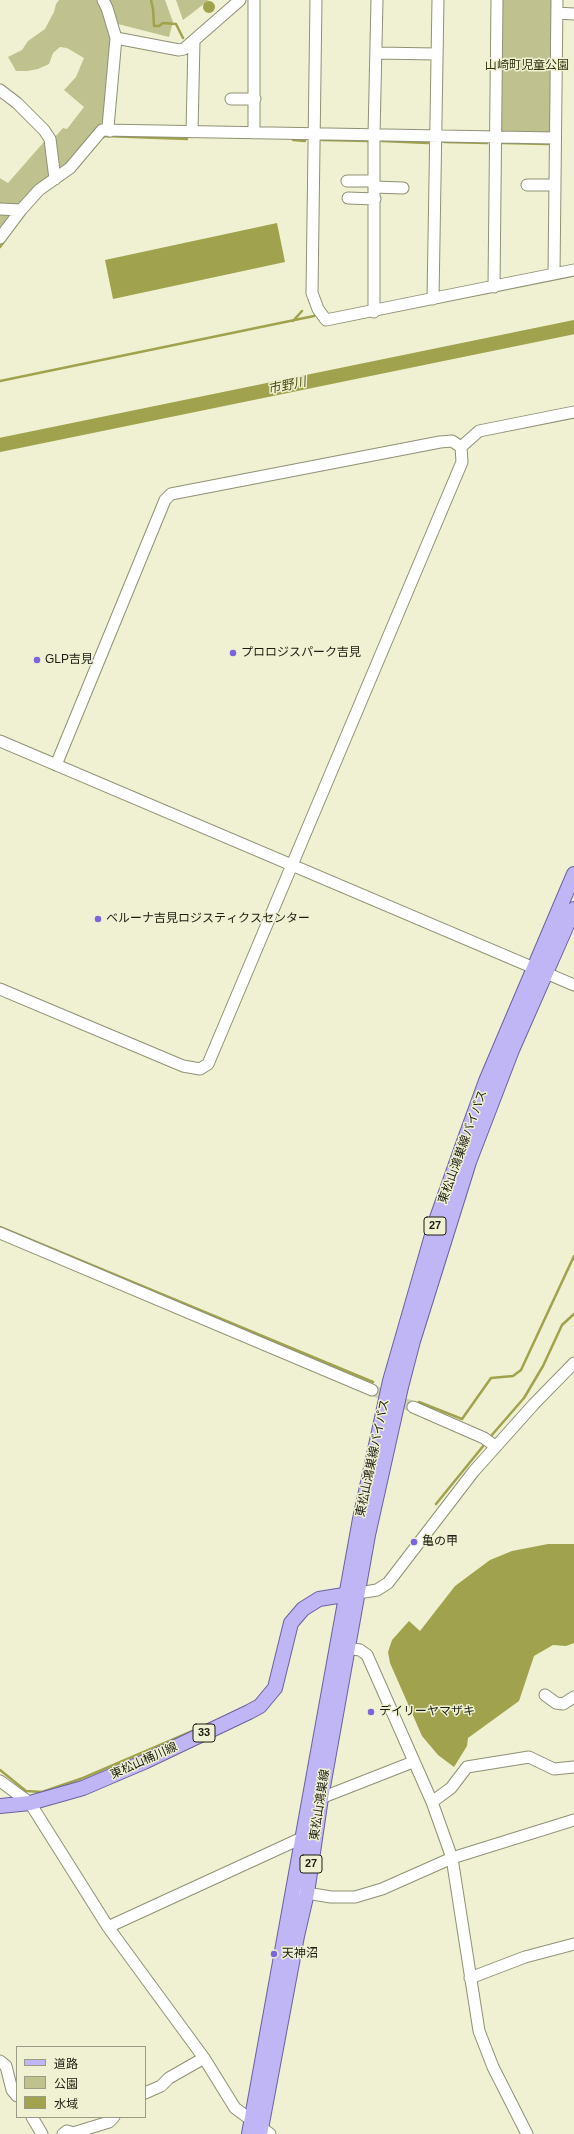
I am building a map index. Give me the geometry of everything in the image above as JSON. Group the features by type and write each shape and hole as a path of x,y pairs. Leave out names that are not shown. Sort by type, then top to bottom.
{"main road":[{"name":"東松山鴻巣線バイパス","path":"540,971 574,874"},
{"name":"東松山鴻巣線バイパス","path":"352,1594 360,1519 375,1442 413,1299 461,1150 486,1081 540,971 574,909"},
{"name":"東松山鴻巣線","path":"300,1892 321,1798 348,1648 352,1594"},
{"name":"東松山鴻巣線","path":"258,2130 297,1936 304,1837 352,1594"},
{"name":"東松山桶川線","path":"0,1806 30,1803 83,1788 144,1762 260,1706 275,1688 291,1623 303,1609 319,1599 352,1594"}],"street":[{"path":"102,0 107,8 116,38 108,127 110,130"},
{"path":"116,38 184,50 240,0"},
{"path":"254,0 254,134"},
{"path":"316,0 312,293 318,309 326,320 374,312 574,270"},
{"path":"374,312 374,135 377,0"},
{"path":"433,299 438,0"},
{"path":"494,287 497,0"},
{"path":"554,274 557,0"},
{"path":"557,13 574,14"},
{"path":"192,132 194,41"},
{"path":"376,53 437,54"},
{"path":"0,90 17,103 50,139 55,179"},
{"path":"231,99 255,99"},
{"path":"0,238 21,210 40,190 70,168 102,130 254,134 495,136 555,138"},
{"path":"347,181 403,188"},
{"path":"527,185 555,185"},
{"path":"348,198 374,199"},
{"path":"0,209 21,210"},
{"path":"461,447 479,431 574,412"},
{"path":"56,765 165,500 171,494 440,442 452,442 461,447"},
{"path":"0,989 183,1066 200,1069 208,1064 293,867 462,462 461,447"},
{"path":"0,741 293,867 370,897 574,985"},
{"path":"0,1233 372,1390"},
{"path":"352,1594 377,1590 388,1583 495,1446 574,1363"},
{"path":"413,1407 484,1438 495,1446"},
{"path":"348,1648 360,1650 366,1655 432,1802 452,1858 470,1978 484,2044 492,2067 527,2134"},
{"path":"545,1695 556,1703 563,1704 574,1697"},
{"path":"432,1802 451,1788 467,1767 529,1757 554,1769 574,1767"},
{"path":"321,1798 413,1762"},
{"path":"0,1780 30,1803 108,1927 204,2058 235,2108 258,2130"},
{"path":"300,1892 331,1897 356,1897 382,1888 452,1858 574,1820"},
{"path":"108,1927 304,1837"},
{"path":"470,1978 525,1957 574,1944"},
{"path":"146,2093 161,2086 169,2078 204,2058"},
{"path":"0,2061 6,2066 12,2090 16,2095"},
{"path":"33,2118 42,2134"},
{"path":"63,2134 68,2131 73,2133 109,2122 113,2118"}],"green space":[{"path":"59,0 98,0 103,5 111,39 104,124 67,166 51,174 29,194 12,212 0,231 0,178 8,183 50,135 54,138 63,128 67,129 84,107 64,90 76,77 84,58 67,48 60,47 53,53 49,64 38,69 16,71 8,57 22,50 28,41 45,29"},
{"path":"109,0 165,0 173,22 169,37 118,24"},
{"path":"176,0 209,0 183,20"},
{"name":"山崎町児童公園","path":"502,0 553,0 551,133 500,132"}],"water":[{"path":"207,1 211,1 215,7 211,13 207,13 203,9 203,5"},
{"path":"277,223 285,262 113,299 105,260"},
{"path":"548,1544 574,1544 574,1643 566,1646 553,1645 534,1656 519,1701 468,1738 467,1746 454,1767 438,1755 422,1736 390,1663 388,1652 392,1640 409,1621 420,1631 455,1586 490,1560 512,1551"}],"waterway":[{"path":"151,0 154,26 159,26 163,23 176,24 183,38"},
{"path":"102,138 105,136 187,139"},
{"path":"293,140 305,141"},
{"path":"322,140 368,141"},
{"path":"382,141 428,143"},
{"path":"445,142 487,143"},
{"path":"503,143 548,144"},
{"path":"0,247 5,240"},
{"path":"293,321 302,311"},
{"path":"0,381 314,316"},
{"name":"市野川","path":"0,445 574,327"},
{"path":"0,1227 373,1382"},
{"path":"419,1402 462,1419 491,1378 513,1376 521,1370 574,1256"},
{"path":"491,1436 524,1398 543,1366 562,1325 574,1314"},
{"path":"436,1504 484,1445"},
{"path":"0,1770 26,1791 42,1792 83,1778 209,1724"}],"tunnel":[{"path":"372,1390 413,1407"}],"place":[{"name":"プロロジスパーク吉見","path":"233,653"},
{"name":"GLP吉見","path":"37,660"},
{"name":"ベルーナ吉見ロジスティクスセンター","path":"98,919"},
{"name":"亀の甲","path":"414,1542"},
{"name":"デイリーヤマザキ","path":"371,1712"},
{"name":"天神沼","path":"274,1954"}]}
